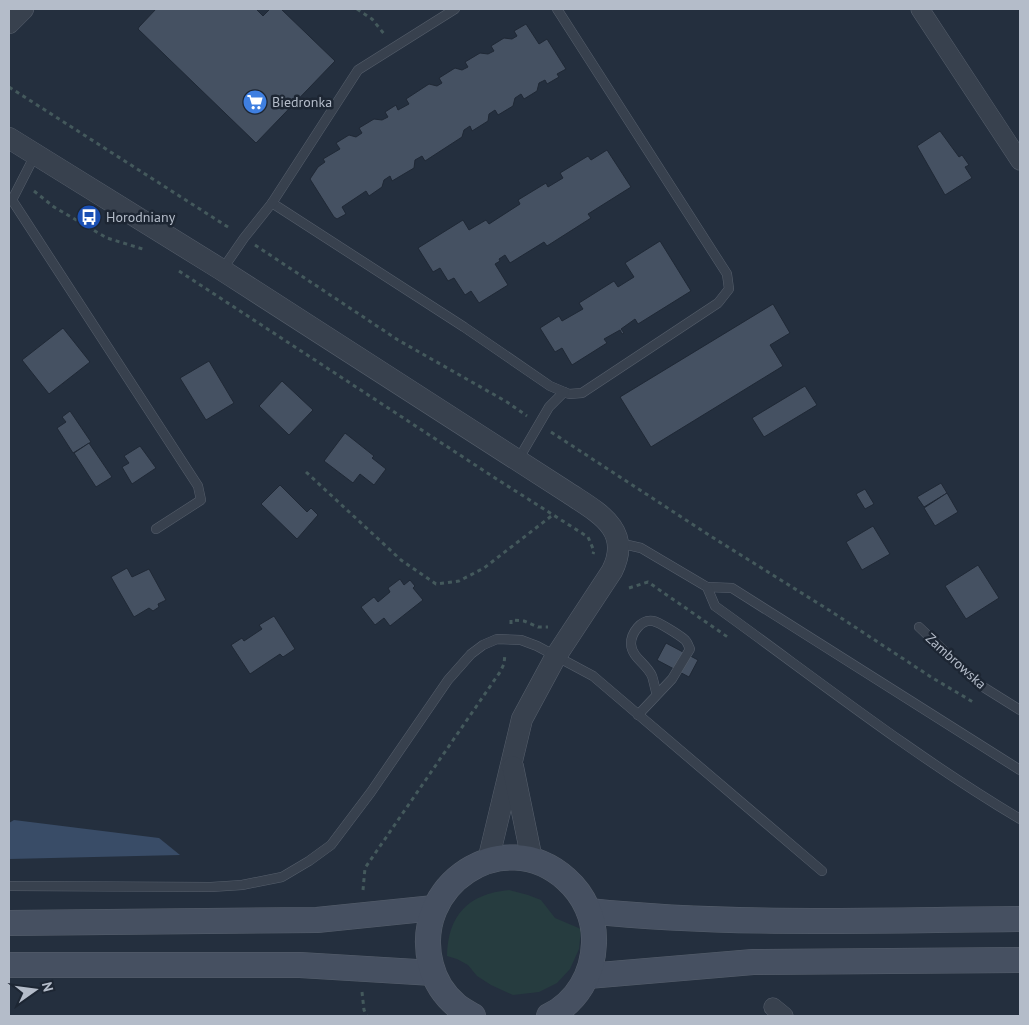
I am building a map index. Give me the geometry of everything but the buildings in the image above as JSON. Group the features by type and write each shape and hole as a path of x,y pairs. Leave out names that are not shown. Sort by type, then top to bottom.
{"main road":[{"path":"473,1016 457,1006 443,991 433,974 428,952 428,929 434,908 447,887 466,871 488,861 510,858 532,860 556,871 576,888 589,911 595,932 594,955 588,976 578,992 566,1005 549,1016"},
{"path":"9,923 317,920 434,908"},
{"path":"589,911 633,916 743,921 1020,919"},
{"path":"588,976 753,962 1020,960"},
{"path":"9,965 300,965 433,974"}],"street":[{"path":"9,23 23,9"},
{"path":"920,9 1020,161"},
{"path":"9,138 222,270 518,461 581,502 608,522 615,532 620,543 618,559 600,591 556,656 522,719 488,861"},
{"path":"512,762 532,860"}],"lane":[{"path":"222,270 244,238 272,203 358,70 455,9"},
{"path":"272,203 550,386 569,394 582,393 718,303 729,289 727,274 557,9"},
{"path":"35,155 12,200 198,486 201,500 156,529"},
{"path":"518,461 549,407 564,392"},
{"path":"620,543 641,548 707,587 732,588 1020,770"},
{"path":"707,587 715,606 917,752 1020,819"},
{"path":"638,715 657,695 672,679 690,649 685,640 654,621 646,622 639,626 633,633 631,641 636,657 643,662 652,675 657,695"},
{"name":"Zambrowska","path":"919,626 980,685 1020,710"},
{"path":"9,886 242,885 282,877 331,845 420,722 437,693 458,667 483,645 497,639 521,640 593,676 822,871"}],"path":[{"path":"357,9 381,28 393,48"},
{"path":"9,87 244,238 398,340 507,402 712,537 931,677 980,705"},
{"path":"22,182 54,207 107,238 147,250"},
{"path":"171,266 588,537 594,551 592,557"},
{"path":"306,472 402,560 436,584 459,581 484,568 553,515"},
{"path":"600,591 617,600 630,587 648,582 736,643"},
{"path":"363,890 365,868 500,672 504,664 511,620 524,621 538,627 552,628"},
{"path":"362,992 364,1010 367,1016"}],"green space":[{"path":"509,890 541,900 555,918 581,929 579,949 570,969 557,983 539,992 513,995 477,976 468,965 447,956 451,929 463,909 482,896"}],"water":[{"path":"14,820 159,838 180,855 9,859 9,823"}],"place":[{"name":"Biedronka","path":"255,102"},
{"name":"Horodniany","path":"89,217"}]}
